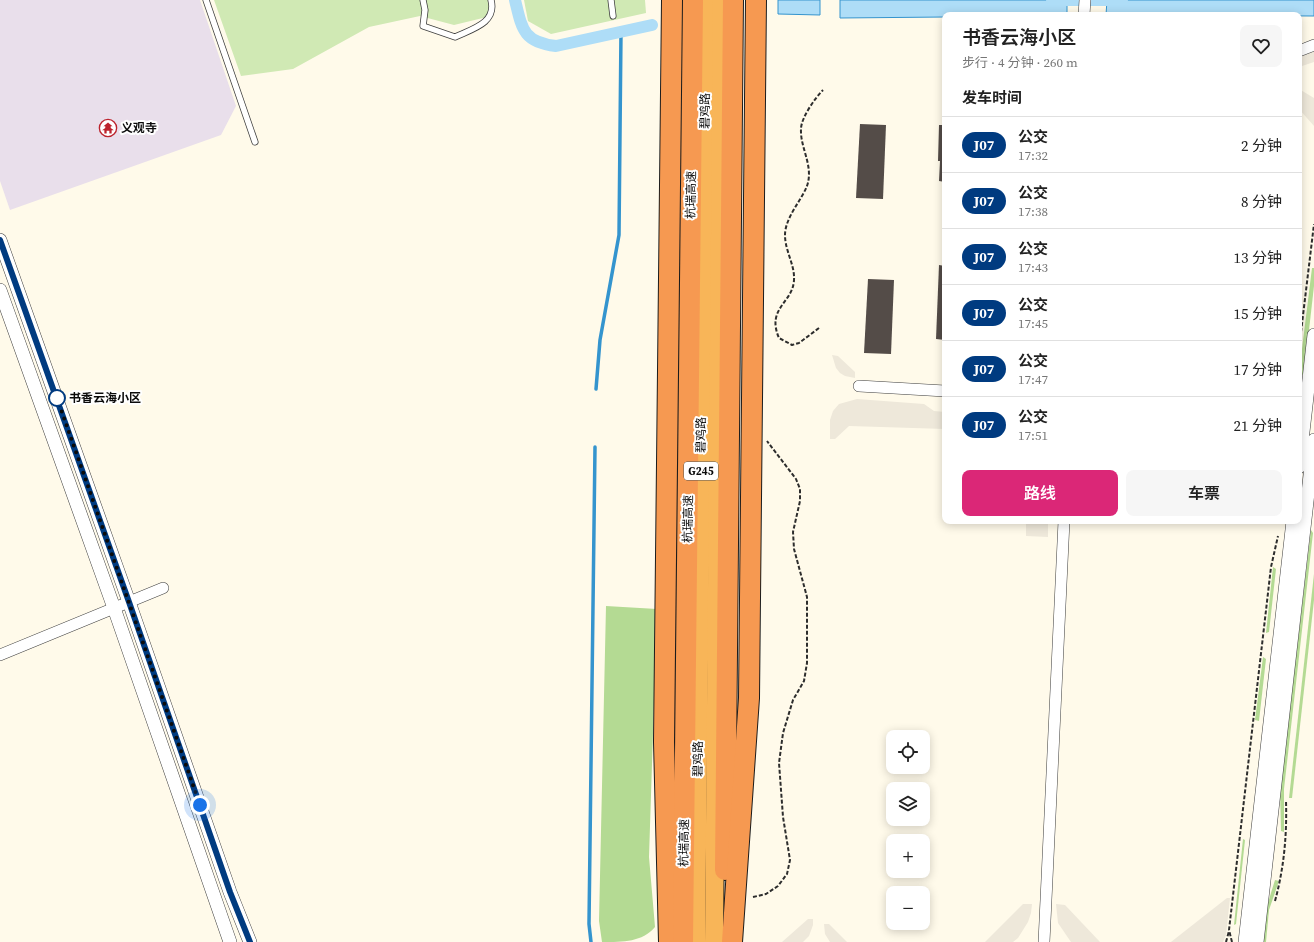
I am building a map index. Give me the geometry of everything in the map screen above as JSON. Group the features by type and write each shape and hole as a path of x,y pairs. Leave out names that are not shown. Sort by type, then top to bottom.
{"highway":[{"path":"669,942 664,742 672,0"},
{"name":"杭瑞高速","path":"683,942 693,0"},
{"name":"碧鸡路","path":"696,942 706,0"},
{"name":"碧鸡路","path":"714,942 722,0"},
{"path":"724,942 733,0"},
{"path":"732,942 749,698 756,0"}],"street":[{"path":"1084,12 1085,0"},
{"path":"1302,50 1314,45"},
{"path":"0,240 129,602 230,892 250,942"},
{"path":"0,290 114,608 230,942"},
{"path":"1302,494 1314,335"},
{"path":"859,386 942,391"},
{"path":"1306,454 1314,440"},
{"path":"1044,942 1064,524"},
{"path":"1245,942 1293,524"},
{"path":"1257,942 1299,524"},
{"path":"0,655 163,588"}],"lane":[{"path":"206,0 255,142"},
{"path":"423,0 425,10 423,26 455,37 482,24 490,17 493,6 491,0"},
{"path":"611,0 613,16"}],"path":[{"path":"819,328 799,343 792,345 779,338 776,324 778,310 790,292 795,278 787,250 785,229 807,186 810,174 801,129 803,119 816,97 823,90"},
{"path":"1302,329 1314,224"},
{"path":"753,898 766,894 778,886 787,874 789,867 790,860 783,817 779,763 783,733 793,700 804,681 807,663 807,597 794,549 793,532 800,501 800,489 796,479 765,439"},
{"path":"1226,942 1229,930 1271,567 1279,533"},
{"path":"1273,908 1281,878 1287,830 1286,798"},
{"path":"1229,930 1232,942"}],"shaded area":[{"path":"0,0 200,0 236,106 221,135 10,210 0,181"},
{"path":"1314,41 1314,62 1302,66 1302,51"},
{"path":"1302,91 1314,98 1314,126 1302,112"},
{"path":"832,355 838,356 855,372 855,378 845,376 840,373 836,368"},
{"path":"857,399 924,404 934,411 942,412 942,429 849,426 835,439 830,439 830,420 833,411 839,404"},
{"path":"1026,524 1048,524 1048,537 1026,536"},
{"path":"1227,898 1230,898 1226,935 1223,942 1171,942"},
{"path":"1023,904 1032,904 1031,913 1028,922 1018,938 1013,942 985,942"},
{"path":"1056,904 1065,905 1100,942 1071,942 1058,923"},
{"path":"808,919 813,919 813,925 809,936 803,942 782,942"},
{"path":"824,924 829,924 847,942 830,942 825,934"}],"green space":[{"path":"214,0 488,0 490,8 487,17 454,25 420,16 369,27 293,69 241,76"},
{"path":"524,0 645,0 646,13 551,34 528,21"},
{"path":"1312,268 1314,268 1314,286 1304,374 1302,375 1302,349"},
{"path":"1311,530 1313,533 1284,789 1284,832 1281,831 1280,790"},
{"path":"1273,567 1276,569 1269,632 1266,633"},
{"path":"1314,574 1314,600 1292,798 1289,798"},
{"path":"606,606 657,609 649,857 655,927 644,936 618,942 602,942 599,921"},
{"path":"1263,657 1266,659 1259,721 1255,720"},
{"path":"1243,839 1245,840 1236,924 1234,925"},
{"path":"1275,880 1279,881 1269,910 1266,942 1262,942 1266,909"}],"water":[{"path":"778,0 820,0 820,15 778,14"},
{"path":"840,0 1067,0 1067,12 942,12 942,17 840,18"},
{"path":"1107,0 1314,0 1314,16 1302,16 1302,12 1106,12"}],"building":[{"path":"860,124 886,125 883,199 856,198"},
{"path":"939,125 942,125 942,182 939,181"},
{"path":"939,265 942,266 942,340 936,339"},
{"path":"868,279 894,280 891,354 864,353"}],"waterway":[{"path":"515,0 522,26 526,32 530,37 545,44 556,46 652,25"},
{"path":"1052,0 1122,0"},
{"path":"596,389 600,340 619,235 621,32"},
{"path":"591,942 589,924 595,447"}],"bus line":[{"name":"J07","path":"0,240 129,602 230,892 250,942"}],"place":[{"name":"义观寺","path":"108,128"},
{"name":"书香云海小区","path":"57,398"}],"route":[{"path":"57,398 200,805"}]}
